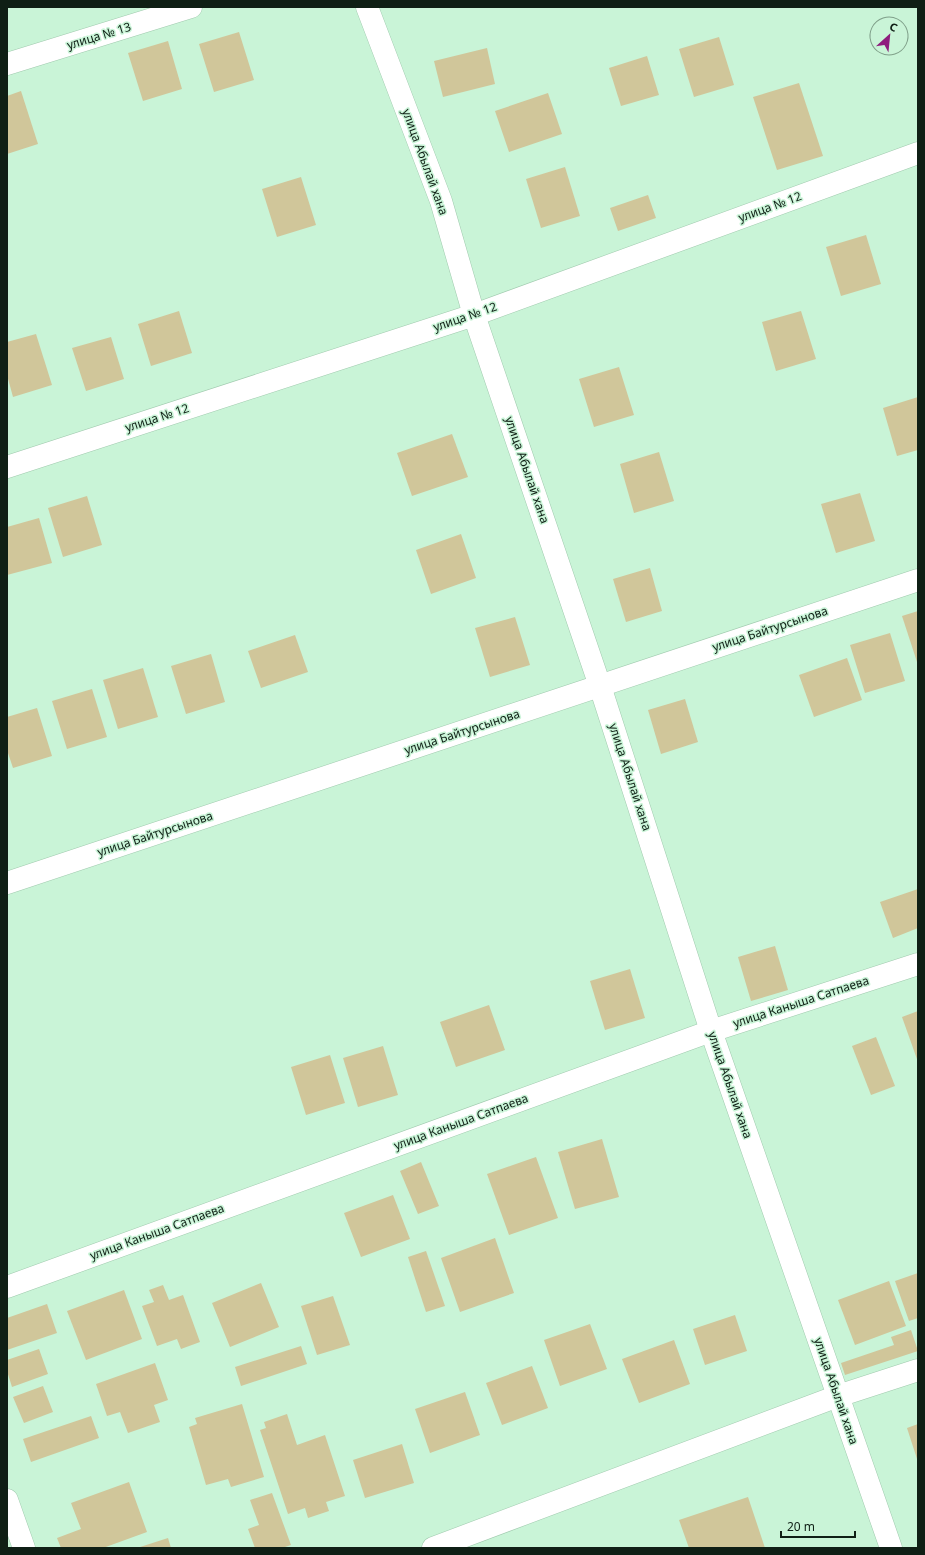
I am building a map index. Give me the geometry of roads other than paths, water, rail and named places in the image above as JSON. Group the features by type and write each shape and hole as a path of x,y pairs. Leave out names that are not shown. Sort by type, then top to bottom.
{"street":[{"name":"улица № 13","path":"7,64 191,7"},
{"name":"улица Абылай хана","path":"367,7 441,201 474,315 600,686 711,1031 891,1548"},
{"name":"улица № 12","path":"7,467 474,315 918,153"},
{"name":"улица Байтурсынова","path":"7,883 918,580"},
{"name":"улица Каныша Сатпаева","path":"7,1287 711,1031 918,964"},
{"path":"433,1548 838,1396 918,1370"},
{"path":"7,1500 24,1548"}]}
